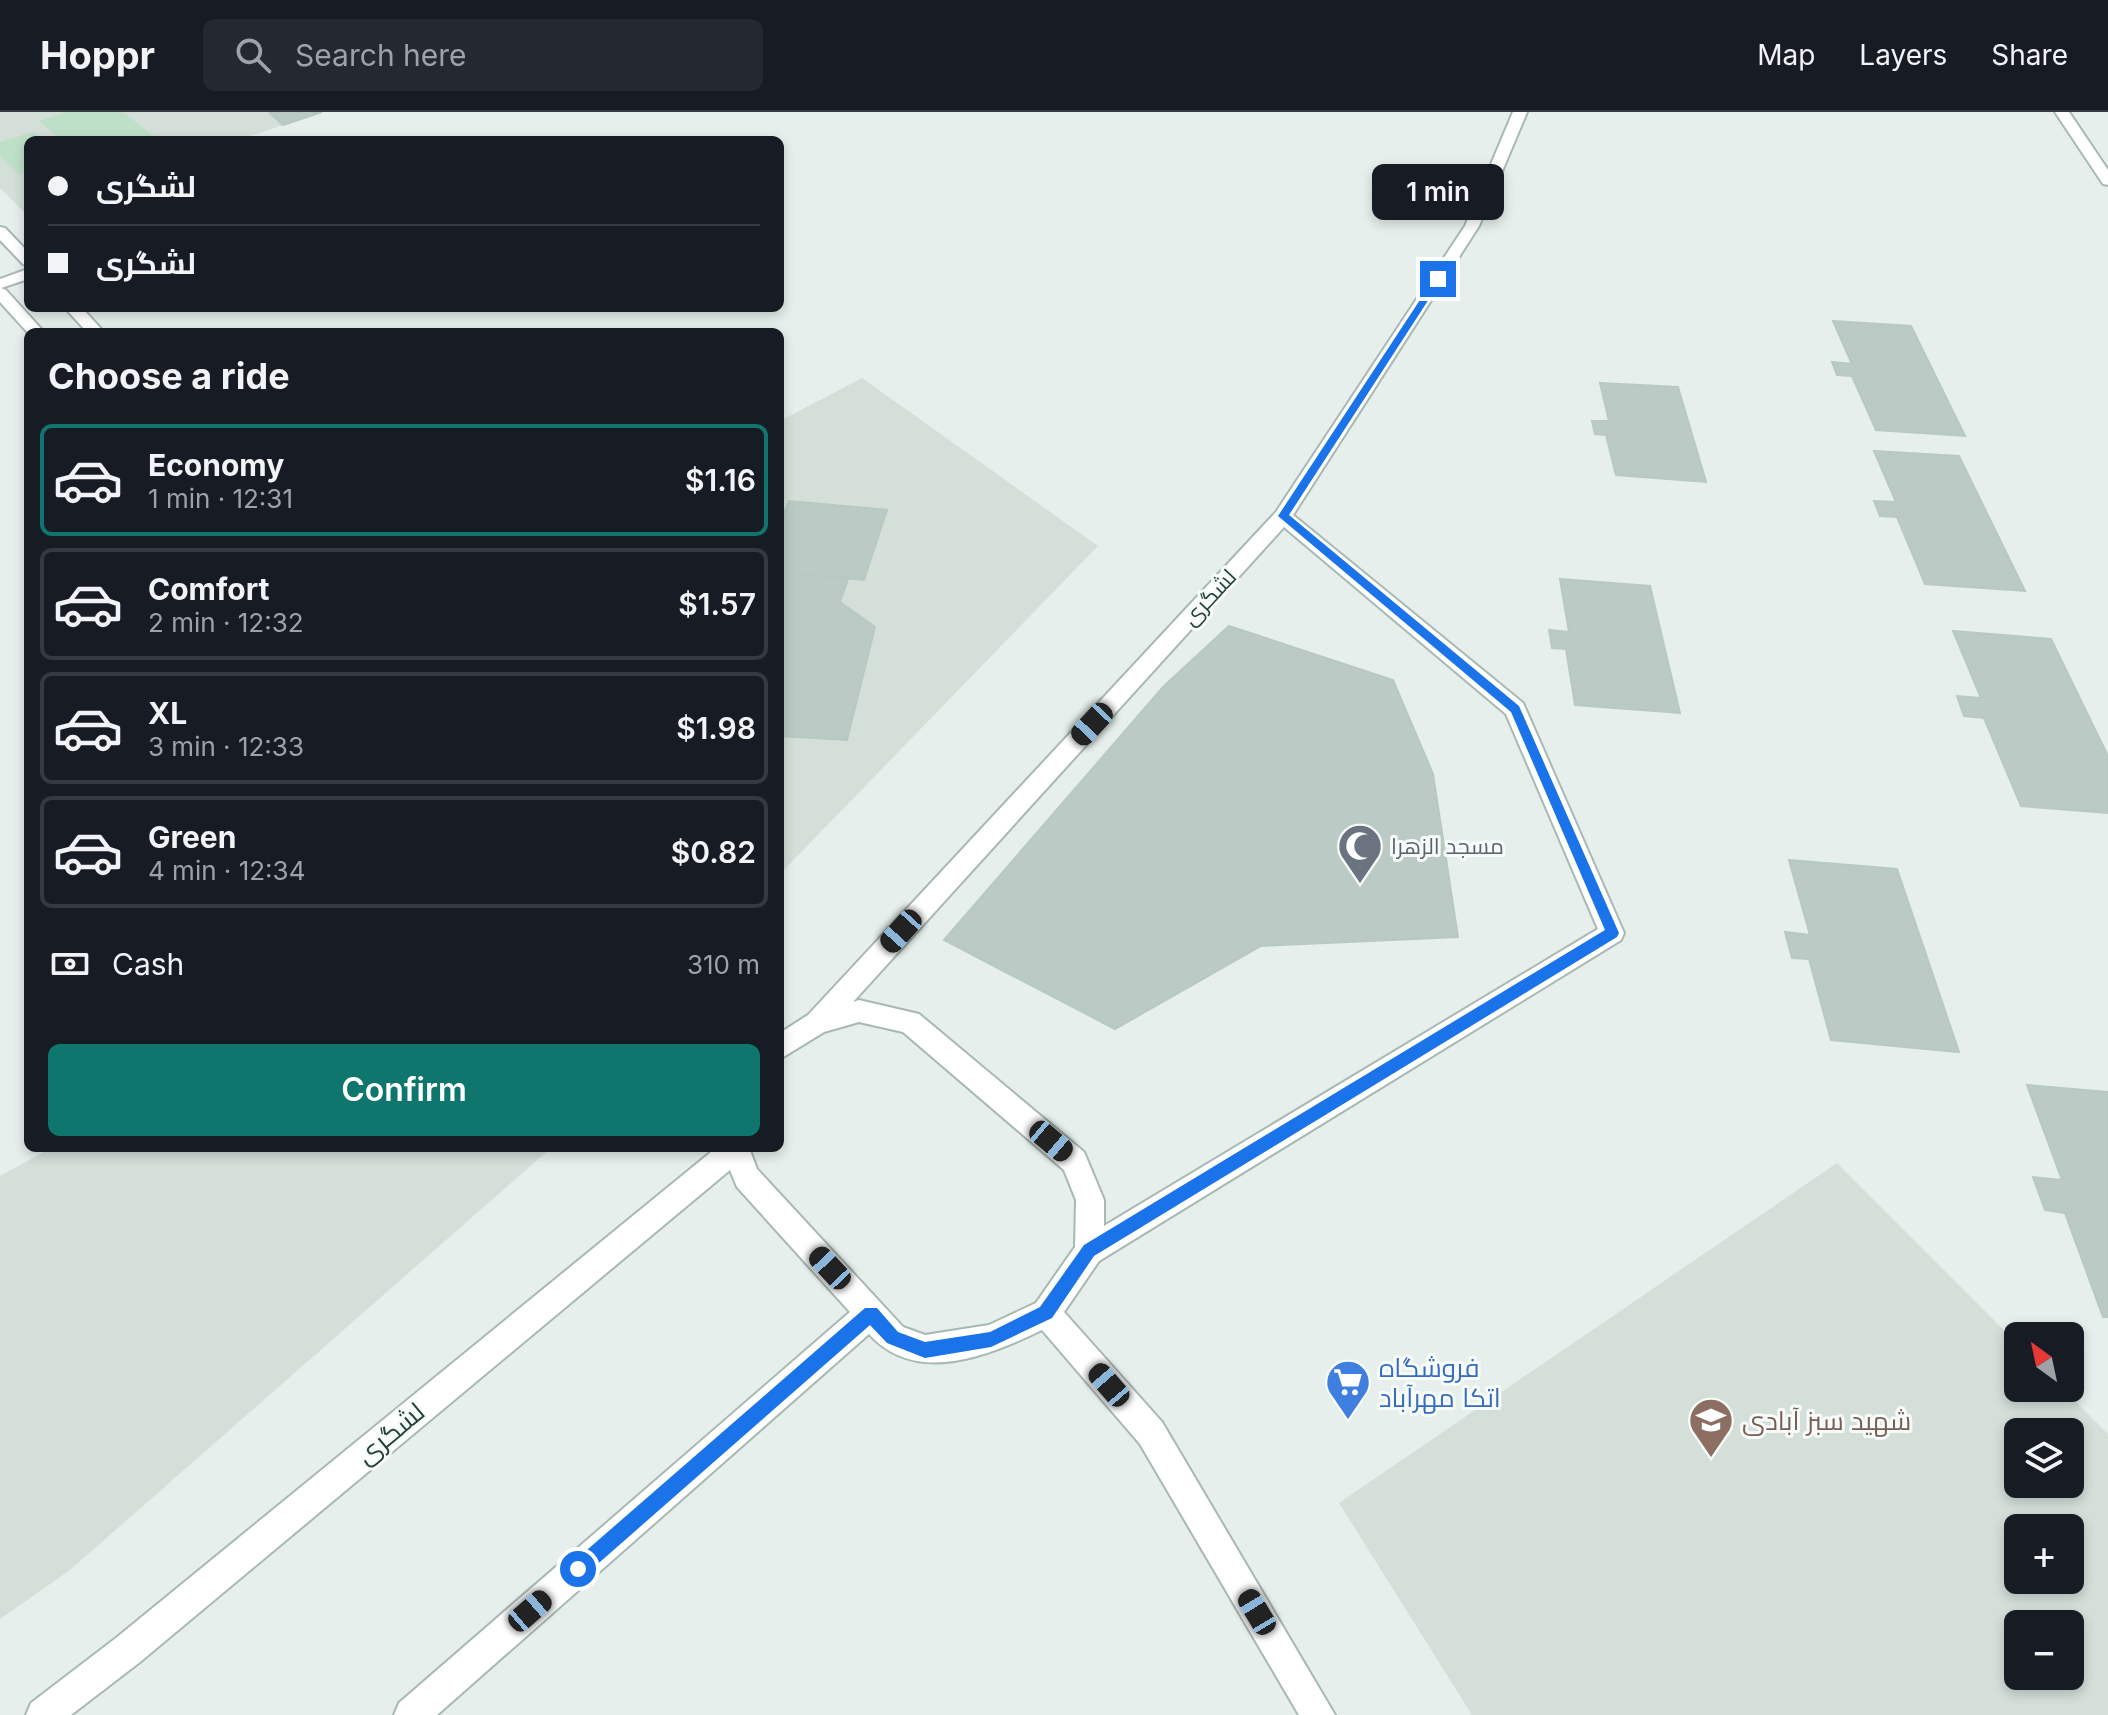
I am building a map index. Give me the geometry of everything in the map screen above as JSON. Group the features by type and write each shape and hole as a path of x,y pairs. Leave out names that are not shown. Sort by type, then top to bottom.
{"lane":[{"name":"لشگری","path":"817,1023 1283,516 1472,226 1520,112"},
{"path":"2062,112 2108,181"},
{"path":"0,231 24,257"},
{"path":"0,284 24,275"},
{"path":"0,293 32,328"},
{"path":"77,312 92,328"},
{"path":"737,1152 747,1178 893,1338 925,1350 991,1339 1046,1313 1089,1251 1612,933 1515,709 1283,516"},
{"path":"784,1043 817,1023 859,1011 910,1022 1074,1161 1090,1200 1089,1251"},
{"name":"لشگری","path":"43,1715 128,1650 730,1152"},
{"path":"411,1715 871,1313"},
{"path":"1046,1313 1151,1433 1318,1715"}],"shaded area":[{"path":"0,112 322,112 250,136 24,136 24,212 0,188"},
{"path":"862,378 1098,546 784,870 784,419"},
{"path":"44,1152 546,1152 70,1570 0,1619 0,1176"},
{"name":"شهید سبز آبادی","path":"1837,1163 2004,1330 2004,1402 2076,1402 2108,1434 2108,1715 1472,1715 1339,1503"}],"green space":[{"path":"66,112 123,112 153,136 56,136 39,121"},
{"path":"33,132 38,136 24,136 24,173 19,175 0,156 0,142"}],"building":[{"path":"322,112 283,125 270,113"},
{"path":"1833,321 1911,326 1965,436 1876,430 1852,376 1837,375 1832,362 1852,364"},
{"path":"1600,383 1678,387 1706,482 1616,475 1606,435 1595,434 1592,421 1609,421"},
{"path":"1874,451 1959,456 2025,591 1925,584 1897,517 1880,516 1874,501 1896,502"},
{"path":"789,501 887,510 864,580 784,572 784,513"},
{"path":"784,572 848,579 840,602 875,627 847,740 784,736"},
{"path":"1560,579 1650,586 1680,713 1575,705 1566,649 1552,648 1549,630 1569,632"},
{"path":"1229,626 1393,680 1433,774 1458,937 1261,946 1115,1029 944,940 1163,687"},
{"path":"1953,631 2051,639 2108,756 2108,813 2021,806 1984,718 1964,716 1957,696 1981,698"},
{"path":"1789,860 1897,869 1959,1052 1831,1040 1809,959 1792,958 1785,932 1810,935"},
{"path":"2027,1085 2108,1092 2108,1317 2103,1317 2065,1213 2045,1210 2033,1177 2062,1180"}],"place":[{"name":"مسجد الزهرا","path":"1360,885"},
{"name":"فروشگاه اتکا مهرآباد","path":"1348,1421"},
{"name":"شهید سبز آبادی","path":"1711,1459"}],"route":[{"path":"578,1569 871,1313 893,1338 925,1350 991,1339 1046,1313 1089,1251 1612,933 1515,709 1283,516 1438,279"}]}
